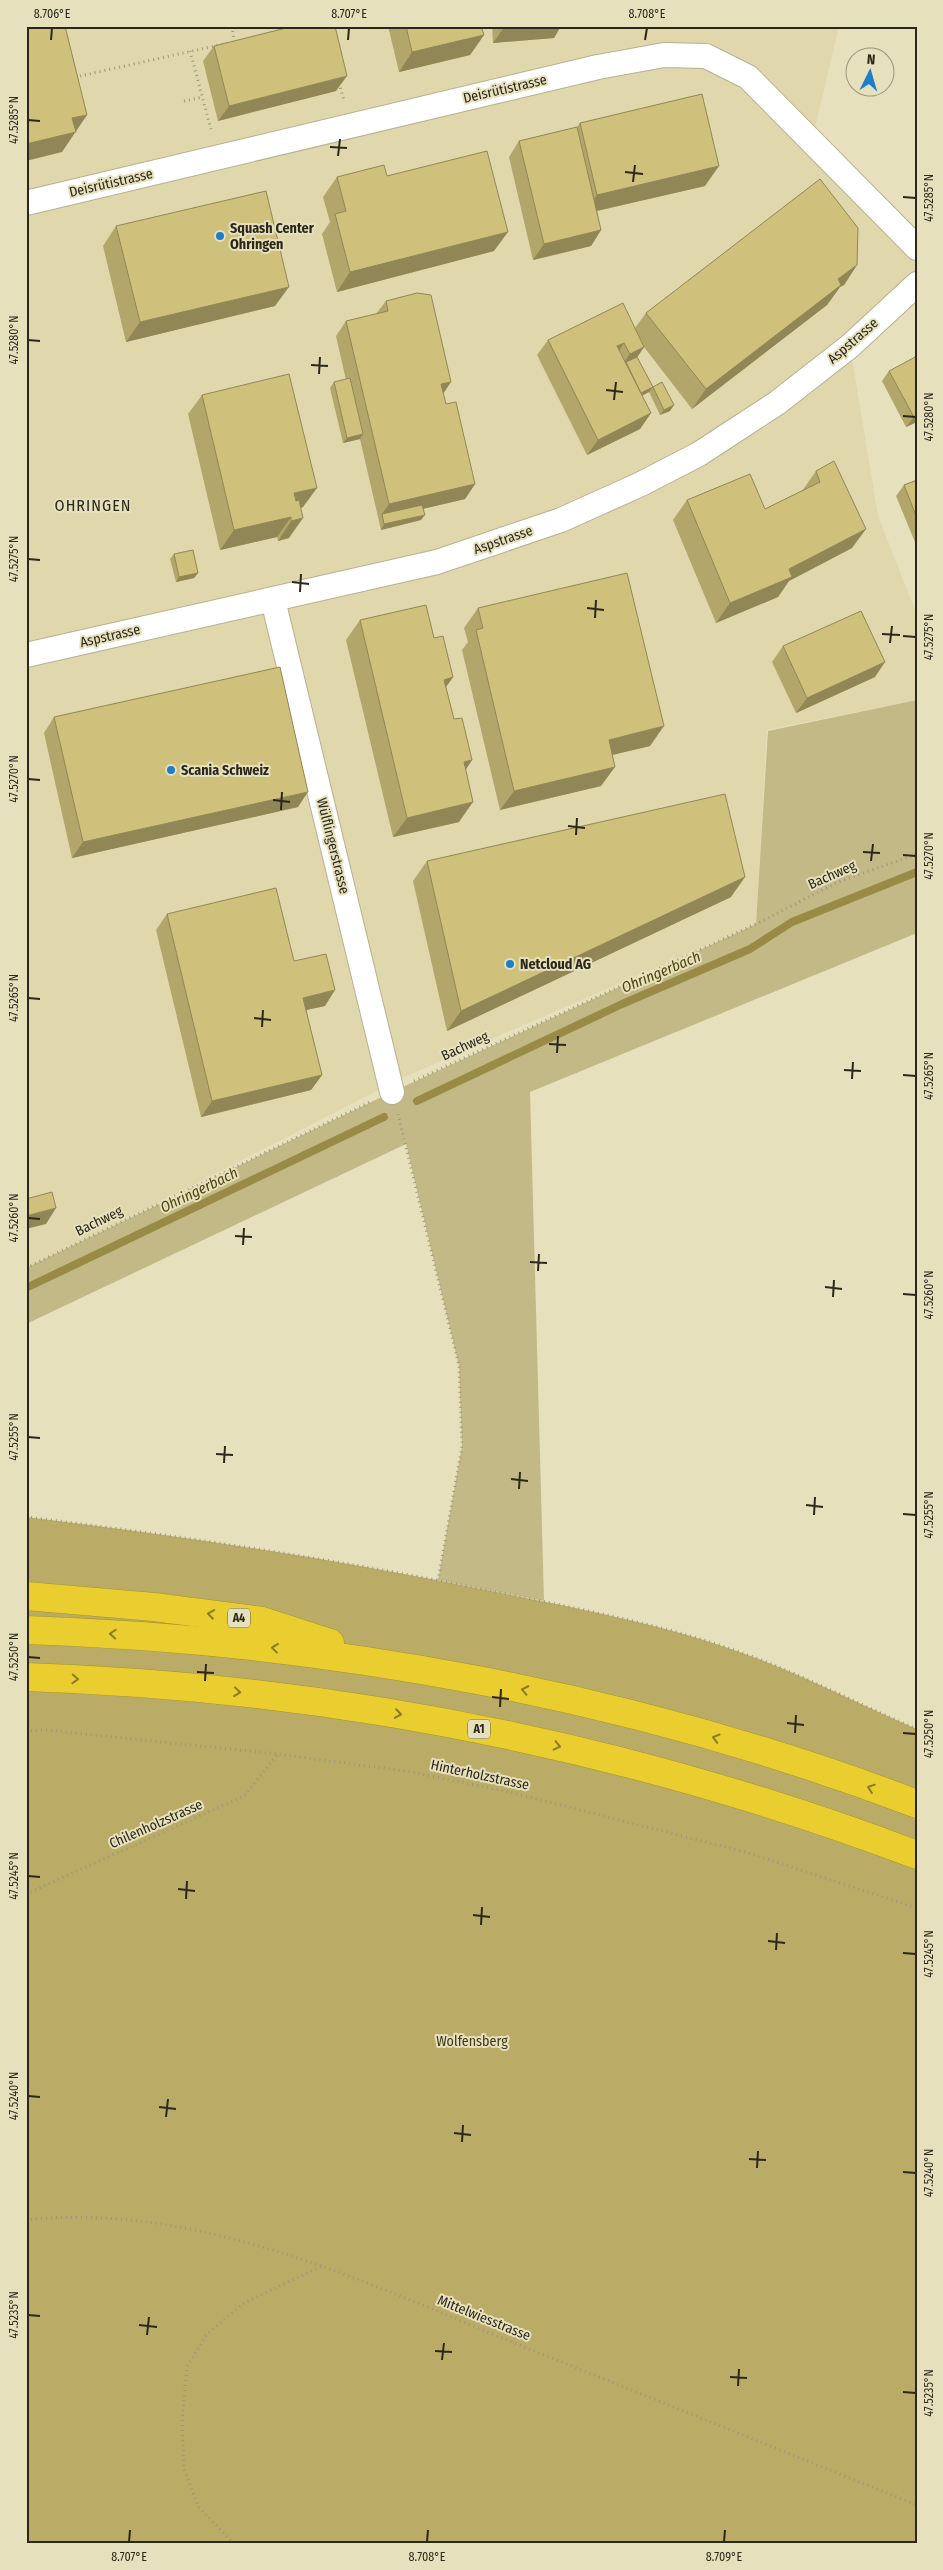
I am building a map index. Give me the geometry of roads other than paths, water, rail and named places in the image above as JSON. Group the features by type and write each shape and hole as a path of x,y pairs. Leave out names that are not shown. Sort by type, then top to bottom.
{"highway":[{"name":"A4","path":"26,1596 154,1607 262,1622 410,1668"},
{"path":"26,1630 198,1640 410,1668 550,1695 688,1730 825,1772 917,1804"},
{"name":"A1","path":"26,1678 124,1682 264,1694 376,1710 471,1727 559,1746 676,1776 809,1816 917,1855"}],"street":[{"name":"Deisrütistrasse","path":"26,203 598,67 664,55 706,56 748,78 917,248"},
{"name":"Aspstrasse","path":"26,655 438,562 561,520 642,484 698,454 777,403 850,346 917,284"},
{"name":"Wülflingerstrasse","path":"273,600 392,1092"}],"waterway":[{"name":"Ohringerbach","path":"417,1101 622,1004 750,949 792,922 917,872"},
{"name":"Ohringerbach","path":"26,1288 384,1117"}],"place":[{"name":"Squash Center Ohringen","path":"220,236"},
{"name":"Scania Schweiz","path":"171,770"},
{"name":"Netcloud AG","path":"510,964"}],"district":[{"name":"OHRINGEN","path":"93,505"}],"park label":[{"name":"Wolfensberg","path":"472,2041"}]}
